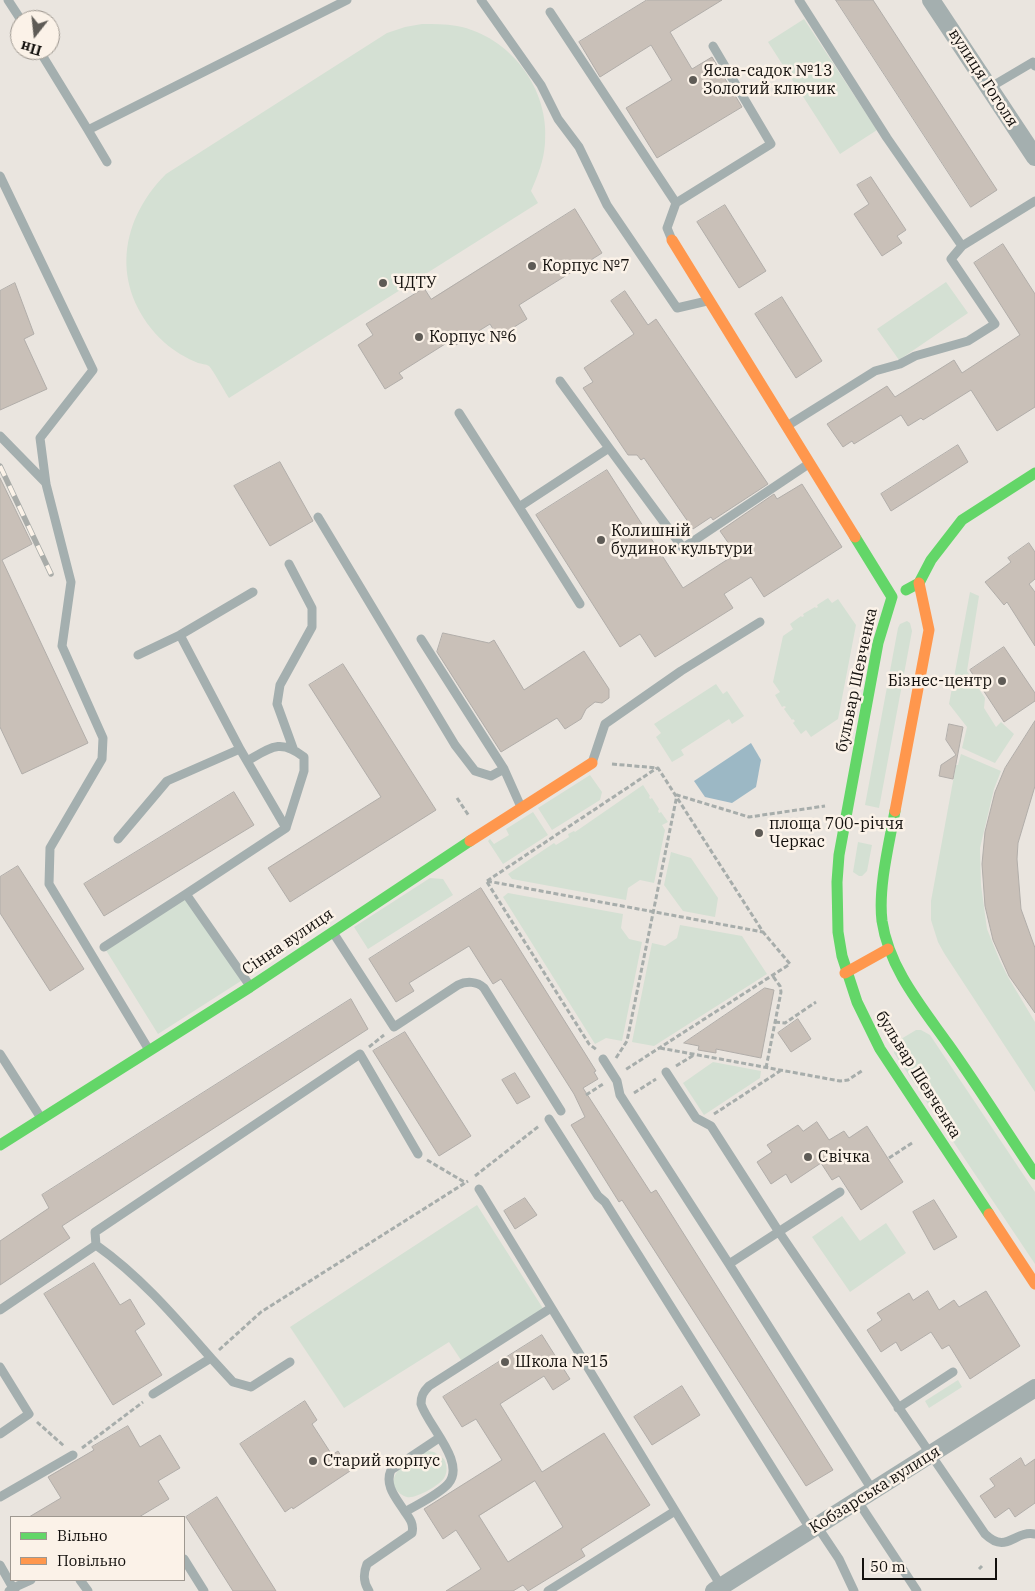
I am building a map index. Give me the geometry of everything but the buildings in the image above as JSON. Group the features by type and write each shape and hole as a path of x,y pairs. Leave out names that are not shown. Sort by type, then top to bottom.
{"main road":[{"path":"672,240 892,597 919,583 931,560 962,520 1035,473"},
{"path":"919,583 929,630 883,876 882,919 888,949 918,1002 1035,1174"},
{"name":"бульвар Шевченка","path":"892,597 878,643 837,869 837,927 845,973 859,1010 893,1070 1035,1284"},
{"name":"Сінна вулиця","path":"0,1145 250,987 521,807 592,763"},
{"path":"845,973 888,949"}],"street":[{"name":"вулиця Гоголя","path":"931,0 1035,157"},
{"name":"Кобзарська вулиця","path":"718,1589 1035,1388"}],"lane":[{"path":"88,130 347,0"},
{"path":"481,0 541,85 558,119 579,147 607,205 677,308 710,301"},
{"path":"799,0 887,138 962,246"},
{"path":"550,12 676,203"},
{"path":"672,240 667,228 676,203 771,144 713,46"},
{"path":"45,60 107,162"},
{"path":"989,88 1033,62 1035,66"},
{"path":"0,176 93,370 40,438 46,484 71,582 62,646 102,738 102,759 50,848 49,884 150,1051"},
{"path":"787,426 875,371 900,364 915,356 968,341 995,324 951,259 962,246 1035,201"},
{"path":"560,381 683,548 810,463"},
{"path":"459,413 580,604"},
{"path":"0,436 46,484"},
{"path":"519,507 609,448"},
{"path":"318,517 455,745 475,771 491,776 504,769"},
{"path":"104,947 286,828 304,771 304,757 293,748 277,704 280,685 312,627 312,608 289,564"},
{"path":"138,655 180,635 254,592"},
{"path":"592,763 604,724 681,671 760,622"},
{"path":"180,635 240,749 286,828"},
{"path":"421,639 504,769 521,807"},
{"path":"247,761 272,746 293,748"},
{"path":"118,839 167,781 240,749"},
{"path":"186,894 250,987"},
{"path":"332,931 394,1027 458,985 467,982 480,984 561,1111"},
{"path":"0,1054 42,1119"},
{"path":"96,1245 95,1232 360,1054 418,1154"},
{"path":"603,1059 618,1084 620,1095 730,1264 873,1491"},
{"path":"666,1072 696,1118 711,1126 779,1232 985,1534 991,1540 998,1543 1007,1543 1025,1532 1035,1534"},
{"path":"548,1119 598,1196 605,1202 814,1528 839,1559 854,1591"},
{"path":"478,1189 675,1511 718,1589"},
{"path":"730,1264 840,1192"},
{"path":"0,1310 96,1245"},
{"path":"96,1245 120,1262 173,1315 233,1382 250,1386 290,1362"},
{"path":"405,1512 442,1489 452,1478 453,1462 421,1404 421,1397 424,1391 552,1308"},
{"path":"153,1394 211,1358"},
{"path":"0,1367 29,1414 0,1434"},
{"path":"898,1408 953,1372"},
{"path":"369,1591 364,1580 367,1564 412,1533 413,1527 388,1483 389,1476 392,1470 440,1438"},
{"path":"0,1497 73,1455"},
{"path":"857,1500 917,1591"},
{"path":"548,1591 675,1511"},
{"path":"185,1561 204,1591"},
{"path":"0,1565 12,1590 29,1581"}],"path":[{"path":"592,763 658,768"},
{"path":"586,1095 612,1073 659,1048 790,964 764,932 658,768"},
{"path":"487,881 658,768"},
{"path":"677,795 749,816 825,806"},
{"path":"612,1073 627,1042 677,795"},
{"path":"487,881 764,932"},
{"path":"487,881 589,1044 596,1048 603,1059"},
{"path":"766,1068 781,989 772,976"},
{"path":"775,1022 785,1022 816,1002"},
{"path":"360,1054 394,1027"},
{"path":"659,1048 844,1081 863,1070"},
{"path":"703,1122 780,1070"},
{"path":"211,1358 261,1312 466,1182 548,1119"},
{"path":"888,1158 912,1143"},
{"path":"418,1154 466,1182"},
{"path":"29,1414 73,1455 153,1394"}],"green space":[{"path":"804,19 877,130 840,154 768,42"},
{"path":"422,24 453,25 476,32 494,41 523,68 541,103 545,123 543,155 531,191 538,203 229,398 209,366 189,359 165,343 147,323 135,303 128,281 126,258 129,236 137,214 149,194 166,174 387,33"},
{"path":"946,282 968,313 899,360 877,329"},
{"path":"970,592 979,596 967,671 985,698 984,708 996,727 1001,722 1014,734 995,763 962,748 967,727 949,704"},
{"path":"828,598 832,603 838,599 856,625 838,719 811,737 806,730 801,734 793,723 795,721 792,720 784,709 786,707 782,707 775,695 780,692 773,682 783,636 793,629 790,624 804,616 803,614 818,607 817,605"},
{"path":"907,621 910,623 912,631 879,808 865,805 898,628 900,624"},
{"path":"716,684 723,694 727,691 744,716 732,724 729,719 681,750 684,755 672,762 656,737 661,733 654,724"},
{"path":"961,754 1001,771 994,789 980,848 981,885 987,929 1008,977 1035,1022 1035,1092 944,953 938,942 931,920 931,901 956,765 958,765"},
{"path":"590,775 602,792 600,800 552,830 538,808"},
{"path":"643,785 650,799 652,798 659,809 659,813 661,812 668,822 662,825 665,830 654,883 640,880 628,888 626,900 512,879 508,874 554,843 556,845 569,837 568,834 575,832"},
{"path":"533,812 548,835 503,864 488,841 490,839 494,844 509,835 506,829"},
{"path":"858,842 872,845 867,871 862,876 853,872"},
{"path":"671,852 691,858 718,898 715,917 683,911 664,885"},
{"path":"430,878 443,879 453,895 368,949 354,927"},
{"path":"508,893 623,914 621,928 629,939 642,942 622,1041 606,1038 595,1044 503,897"},
{"path":"186,894 244,979 158,1034 104,947"},
{"path":"680,925 742,936 767,974 654,1046 632,1042 652,943 665,946 677,938"},
{"path":"916,1030 921,1030 930,1035 1035,1192 1035,1264 894,1053 896,1042"},
{"path":"713,1062 761,1071 760,1078 704,1115 683,1083"},
{"path":"477,1205 544,1310 463,1363 449,1342 344,1408 290,1327"},
{"path":"842,1216 860,1241 886,1223 906,1253 850,1292 812,1237"},
{"path":"958,1380 962,1387 929,1408 925,1401"},
{"path":"428,1451 434,1452 444,1459 447,1468 445,1476 442,1481 422,1494 411,1497 403,1496 395,1488 395,1476 398,1470 409,1460"}],"water":[{"path":"751,743 761,760 756,787 732,803 705,797 694,781"}],"railway":[{"path":"0,466 51,574"}],"traffic: fast":[{"path":"906,590 919,583 931,560 962,520 1035,473"},
{"path":"855,537 892,597"},
{"path":"892,597 878,643 839,855 837,882 838,932 842,956 857,1002 880,1049 989,1214"},
{"path":"895,811 885,866 881,908 882,921 891,955 917,1001 970,1076 1035,1174"},
{"path":"0,1145 250,987 470,841"}],"traffic: slow":[{"path":"672,240 855,537"},
{"path":"895,811 929,630 919,583"},
{"path":"470,841 592,763"},
{"path":"845,973 888,949"},
{"path":"989,1214 1035,1284"}],"place":[{"name":"Ясла-садок №13 Золотий ключик","path":"693,80"},
{"name":"Корпус №7","path":"532,266"},
{"name":"ЧДТУ","path":"383,283"},
{"name":"Корпус №6","path":"419,337"},
{"name":"Колишній будинок культури","path":"601,540"},
{"name":"Бізнес-центр","path":"1002,681"},
{"name":"площа 700-річчя Черкас","path":"759,833"},
{"name":"Свічка","path":"808,1157"},
{"name":"Школа №15","path":"505,1362"},
{"name":"Старий корпус","path":"313,1461"}]}
